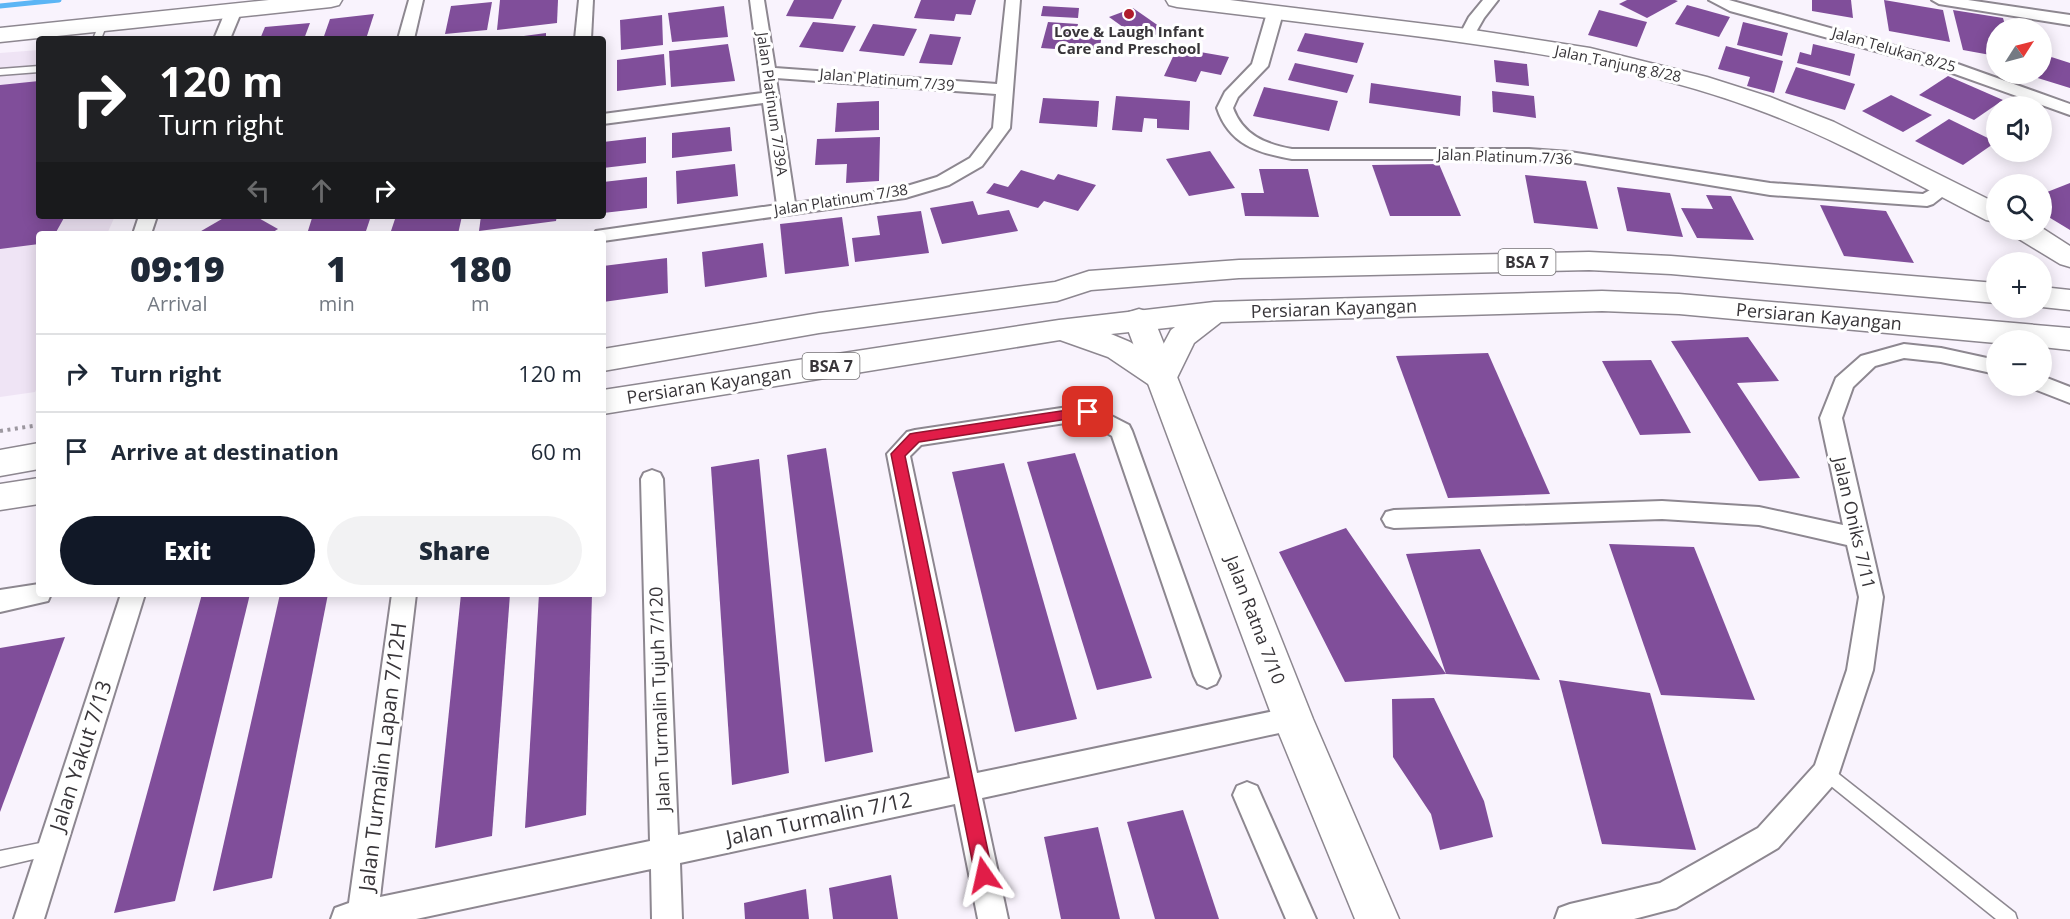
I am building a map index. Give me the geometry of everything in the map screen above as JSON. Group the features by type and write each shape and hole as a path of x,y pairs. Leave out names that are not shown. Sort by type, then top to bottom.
{"main road":[{"path":"0,35 100,32 234,10 331,0"},
{"name":"Jalan Tanjung 8/28","path":"1177,0 1467,36 1590,55 1699,82 1761,102 1826,127 1986,209"},
{"path":"2040,240 2070,258"},
{"name":"BSA 7","path":"606,359 819,323 1058,291 1089,281 1166,273 1314,267 1589,261 1671,265 1986,292"},
{"path":"1058,291 1104,298 1119,303 1139,319 1146,300 1158,293 1314,267"},
{"name":"Persiaran Kayangan","path":"606,402 1059,330 1214,312 1602,301 1679,304 2070,339"},
{"path":"1059,330 1107,342 1135,358 1162,378 1182,337 1214,312"},
{"name":"Jalan Ratna 7/10","path":"1139,319 1293,719 1377,919"},
{"path":"0,463 36,457"},
{"path":"0,497 36,491"}],"street":[{"path":"407,36 416,0"},
{"path":"583,36 586,0"},
{"name":"Jalan Platinum 7/39A","path":"757,0 787,209"},
{"name":"Jalan Platinum 7/38","path":"606,235 899,194 943,181 976,162 1000,128 1006,90 1013,0"},
{"path":"1467,36 1477,17 1491,0"},
{"name":"Jalan Telukan 8/25","path":"1716,0 1735,8 1894,48 1970,71 2070,110"},
{"path":"1939,0 2070,20"},
{"path":"223,36 234,10"},
{"name":"Jalan Platinum 7/36","path":"1275,13 1260,66 1232,95 1225,108 1228,124 1246,140 1269,150 1292,154 1539,155 1770,189 1927,200 1946,187"},
{"name":"Jalan Platinum 7/39","path":"767,72 1006,90"},
{"path":"606,119 771,98"},
{"name":"Jalan Oniks 7/11","path":"1570,919 1665,897 1768,838 1826,773 1860,670 1871,597 1831,418 1844,383 1868,361 1904,351 1941,355 1986,365"},
{"path":"2052,388 2070,395"},
{"path":"993,919 898,454 915,438 1088,412 1121,431 1207,676"},
{"name":"Jalan Turmalin Tujuh 7/120","path":"652,479 668,919"},
{"path":"1394,519 1662,510 1759,516 1856,537"},
{"path":"0,601 36,595"},
{"name":"Jalan Yakut 7/13","path":"29,919 133,597"},
{"name":"Jalan Turmalin Lapan 7/12H","path":"357,918 404,597"},
{"name":"Jalan Turmalin 7/12","path":"357,918 1293,719"},
{"path":"1247,795 1301,919"}],"lane":[{"path":"0,72 36,69"},
{"path":"1826,773 2009,919"},
{"path":"0,859 51,849"}],"path":[{"path":"0,431 36,425"}],"shaded area":[{"path":"36,50 36,219 114,219 108,231 36,231 36,390 35,392 0,397 0,53"}],"building":[{"path":"500,0 558,0 557,23 497,30"},
{"path":"794,0 842,0 833,19 786,16"},
{"path":"921,0 976,0 971,15 956,14 954,21 914,18"},
{"path":"1627,0 1678,1 1647,18 1619,4"},
{"path":"1812,0 1851,0 1853,18 1812,11"},
{"path":"1884,0 1943,10 1950,42 1889,31"},
{"path":"492,2 487,30 445,34 451,6"},
{"path":"1687,5 1730,17 1719,37 1675,24"},
{"path":"724,6 728,37 672,42 668,13"},
{"path":"1043,6 1079,8 1078,18 1041,16"},
{"path":"1133,8 1166,31 1141,40 1109,17"},
{"path":"1599,10 1647,22 1637,47 1588,35"},
{"path":"1953,10 2003,18 1986,18 1986,54 1963,50"},
{"path":"374,14 367,36 324,36 330,19"},
{"path":"662,15 663,45 621,50 620,20"},
{"path":"813,22 856,26 843,52 799,47"},
{"path":"1048,22 1078,24 1076,33 1102,35 1099,52 1041,48"},
{"path":"1743,22 1788,33 1782,56 1737,45"},
{"path":"310,23 305,36 261,36 265,27"},
{"path":"873,24 917,29 904,56 859,51"},
{"path":"546,33 546,36 524,36"},
{"path":"1305,33 1364,43 1357,63 1297,51"},
{"path":"930,34 961,37 952,65 919,63"},
{"path":"728,44 735,81 671,87 669,51"},
{"path":"1813,44 1855,54 1850,76 1797,63 1800,52 1811,55"},
{"path":"1726,46 1783,61 1774,93 1747,86 1750,77 1718,69"},
{"path":"1177,48 1229,57 1221,75 1201,71 1196,82 1164,76"},
{"path":"664,54 666,85 617,91 617,60"},
{"path":"2052,57 2070,63 2070,88 2052,82"},
{"path":"1494,60 1527,64 1529,86 1496,82"},
{"path":"1295,63 1354,75 1347,93 1288,80"},
{"path":"1796,67 1855,84 1845,110 1785,93"},
{"path":"1948,76 1994,96 1986,96 1986,112 1974,120 1919,95"},
{"path":"36,81 36,219 63,219 57,231 36,231 36,244 0,249 0,85"},
{"path":"1371,83 1461,96 1460,116 1369,103"},
{"path":"1264,87 1338,101 1329,131 1253,116"},
{"path":"1492,91 1534,96 1536,118 1493,112"},
{"path":"1891,95 1932,115 1903,132 1862,111"},
{"path":"1116,96 1190,101 1189,130 1157,128 1157,119 1144,118 1142,132 1112,130"},
{"path":"1043,98 1099,101 1097,127 1039,123"},
{"path":"879,101 879,130 835,132 837,103"},
{"path":"1949,119 1986,137 1986,149 1963,165 1915,141"},
{"path":"730,127 732,151 672,158 672,133"},
{"path":"646,137 646,163 606,168 606,142"},
{"path":"880,137 879,181 846,183 847,164 815,165 817,139"},
{"path":"1210,151 1235,188 1189,196 1166,159"},
{"path":"735,164 738,196 677,204 676,171"},
{"path":"1439,164 1461,216 1390,216 1372,165"},
{"path":"1259,169 1308,169 1319,217 1245,216 1241,193 1264,193"},
{"path":"1021,170 1054,180 1058,174 1096,185 1078,211 1044,201 1038,208 986,193 994,183 1008,187"},
{"path":"1525,175 1586,181 1598,229 1534,223"},
{"path":"647,177 647,208 606,213 606,182"},
{"path":"2070,183 2070,230 2052,219 2052,190"},
{"path":"1617,187 1670,193 1683,237 1627,231"},
{"path":"1706,195 1731,196 1754,240 1697,238 1681,208 1713,209"},
{"path":"973,201 978,215 1009,210 1018,231 942,244 930,208"},
{"path":"1820,205 1886,211 1914,263 1844,256"},
{"path":"921,211 929,253 855,262 852,238 880,235 877,216"},
{"path":"842,217 849,266 785,274 780,224"},
{"path":"222,219 260,219 278,229 275,231 201,231"},
{"path":"312,219 370,219 366,231 308,231"},
{"path":"395,219 461,219 459,231 391,231"},
{"path":"481,219 556,219 556,221 479,231"},
{"path":"763,243 767,277 705,287 702,252"},
{"path":"667,258 668,293 606,302 606,266"},
{"path":"1748,337 1779,381 1737,383 1800,478 1759,481 1671,341"},
{"path":"1488,353 1550,494 1448,498 1396,356"},
{"path":"1651,360 1691,433 1640,435 1602,361"},
{"path":"826,448 873,752 825,762 787,455"},
{"path":"1075,453 1152,678 1097,690 1027,462"},
{"path":"759,459 789,773 732,785 711,467"},
{"path":"1004,463 1077,719 1015,732 952,472"},
{"path":"1346,528 1446,674 1345,682 1279,552"},
{"path":"1609,544 1694,547 1755,700 1661,695"},
{"path":"1480,549 1540,680 1446,674 1406,554"},
{"path":"201,597 249,597 175,901 114,913"},
{"path":"279,597 327,597 272,878 213,891"},
{"path":"461,597 510,597 492,836 435,848"},
{"path":"539,597 592,597 586,815 525,828"},
{"path":"65,637 0,812 0,648"},
{"path":"1559,680 1650,693 1696,850 1602,844"},
{"path":"1434,698 1484,801 1493,837 1440,850 1431,814 1393,757 1392,699"},
{"path":"1183,810 1219,919 1155,919 1127,822"},
{"path":"1098,827 1120,919 1061,919 1044,837"},
{"path":"891,875 898,919 833,919 829,888"},
{"path":"806,889 809,919 745,919 744,903"}],"waterway":[{"path":"0,6 59,0"}],"place":[{"name":"Love & Laugh Infant Care and Preschool","path":"1129,14"}],"route":[{"path":"984,875 898,454 915,438 1088,412"}]}
